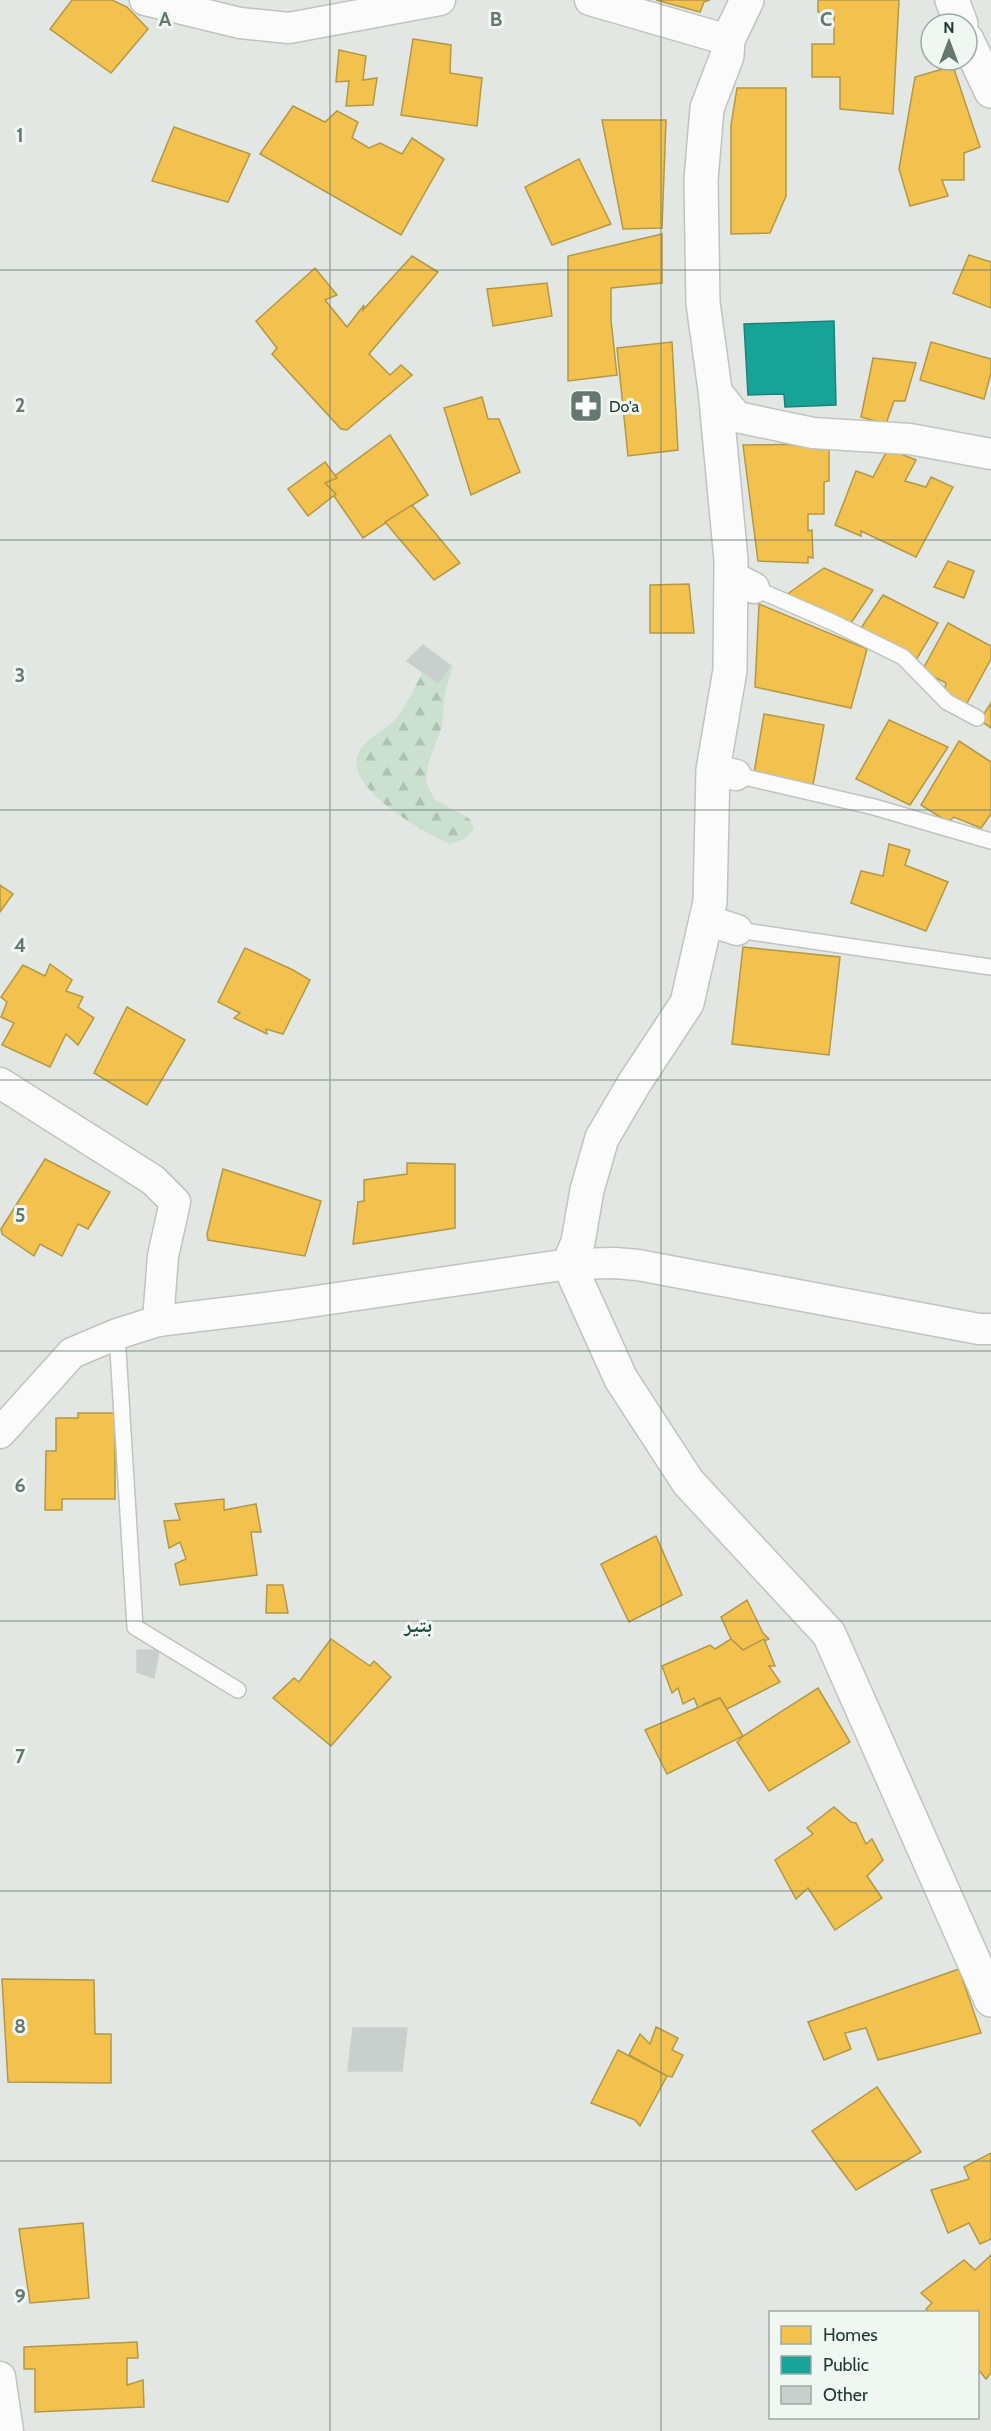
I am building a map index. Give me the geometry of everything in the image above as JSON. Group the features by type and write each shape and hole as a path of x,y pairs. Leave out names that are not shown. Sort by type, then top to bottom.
{"street":[{"path":"145,0 240,23 289,28 440,0"},
{"path":"590,0 728,40"},
{"path":"747,0 728,40 727,56 707,108 701,180 703,303 743,582 730,670 724,772 710,902 687,1002 602,1138 587,1190 578,1242 569,1264 621,1379 688,1482 829,1634 991,2000"},
{"path":"979,66 991,92"},
{"path":"715,390 737,417 813,433 910,439 991,454"},
{"path":"706,920 737,930"},
{"path":"0,1083 153,1180 175,1202 163,1256 158,1321"},
{"path":"0,1433 72,1353 117,1334 158,1321 289,1305 569,1264 638,1265 979,1329 991,1329"},
{"path":"0,2377 8,2431"}],"lane":[{"path":"743,582 903,657 947,702 977,718"},
{"path":"724,772 874,807 991,841"},
{"path":"737,930 991,967"},
{"path":"117,1334 135,1627 238,1689"}],"green space":[{"path":"433,651 453,666 445,693 442,726 428,765 426,782 434,799 470,819 474,830 464,839 450,844 389,808 363,781 357,767 361,748 394,721 423,672 438,683 450,667"}],"building: Homes":[{"path":"72,0 112,0 127,7 148,29 111,73 50,29"},
{"path":"656,0 710,0 704,2 700,12"},
{"path":"818,0 899,0 893,114 840,109 840,77 812,77 812,44 834,44 834,12 818,12"},
{"path":"413,39 451,45 450,73 482,78 477,126 401,115"},
{"path":"339,50 366,56 363,80 377,78 373,105 346,106 349,81 336,82"},
{"path":"932,72 955,72 980,147 964,153 964,180 942,180 948,196 910,206 899,169 915,77"},
{"path":"737,88 786,88 786,196 770,233 731,234 731,125"},
{"path":"293,106 325,122 337,111 358,122 352,138 369,148 380,143 402,154 412,138 444,159 401,235 260,154"},
{"path":"602,120 666,120 662,228 623,229"},
{"path":"174,127 250,154 228,202 152,181"},
{"path":"579,159 611,224 552,245 525,187"},
{"path":"662,234 662,283 611,288 611,320 617,375 568,381 568,256"},
{"path":"969,255 991,262 991,308 953,293"},
{"path":"412,256 438,272 369,354 390,375 401,365 412,375 347,430 341,429 272,354 277,348 256,321 315,268 337,295 325,300 347,327 364,305 363,310"},
{"path":"547,283 552,316 493,326 487,289"},
{"path":"672,342 678,450 628,456 617,348"},
{"path":"931,342 991,359 991,373 984,399 920,380"},
{"path":"873,358 916,363 905,401 894,401 886,424 861,417"},
{"path":"482,397 488,419 499,419 520,472 471,495 444,408"},
{"path":"390,435 428,495 363,538 325,483"},
{"path":"829,444 829,481 824,482 824,514 808,514 808,531 812,530 813,558 808,557 808,563 758,561 743,445"},
{"path":"888,449 916,460 905,481 926,487 931,477 953,487 916,557 861,531 861,536 835,525 856,471 873,477"},
{"path":"325,462 337,478 325,483 336,494 308,516 288,489"},
{"path":"412,505 460,563 434,580 385,522"},
{"path":"948,561 974,571 964,598 934,587"},
{"path":"824,568 873,590 851,623 786,595"},
{"path":"689,584 694,633 650,633 650,585"},
{"path":"883,595 938,623 916,660 861,628"},
{"path":"759,604 867,649 851,708 755,687"},
{"path":"948,623 991,646 991,659 966,705 944,692 946,683 922,671"},
{"path":"991,703 991,728 980,720"},
{"path":"764,714 824,725 813,785 754,773"},
{"path":"889,720 948,747 910,805 856,779"},
{"path":"959,741 991,762 991,814 981,828 954,817 948,822 921,805"},
{"path":"889,844 910,850 905,865 948,882 926,931 851,903 861,871 883,876"},
{"path":"0,885 13,894 0,912"},
{"path":"743,947 840,957 829,1055 732,1044"},
{"path":"245,948 310,980 283,1034 266,1029 267,1034 234,1018 240,1013 218,1002"},
{"path":"50,964 72,980 66,991 83,997 78,1007 94,1018 78,1045 66,1034 50,1067 2,1045 14,1023 1,1017 7,1002 1,997 23,965 45,976"},
{"path":"127,1007 185,1040 147,1105 94,1073"},
{"path":"45,1159 110,1192 88,1229 78,1224 62,1256 40,1244 34,1256 2,1234 1,1229"},
{"path":"407,1163 455,1164 455,1228 353,1244 358,1202 364,1201 364,1180 407,1174"},
{"path":"223,1169 321,1201 305,1256 208,1240 207,1234"},
{"path":"78,1413 115,1413 115,1499 62,1499 62,1510 45,1510 46,1451 56,1451 56,1418 78,1418"},
{"path":"224,1499 224,1510 256,1504 261,1532 251,1532 257,1575 180,1585 175,1564 186,1559 180,1542 169,1548 164,1521 180,1520 175,1504"},
{"path":"656,1536 682,1595 629,1622 601,1564"},
{"path":"267,1585 283,1585 288,1613 266,1613"},
{"path":"747,1600 763,1633 769,1639 743,1650 731,1639 721,1617"},
{"path":"331,1639 370,1666 374,1661 391,1677 331,1746 273,1698 294,1678 299,1682"},
{"path":"731,1639 743,1650 764,1639 775,1666 769,1666 780,1682 727,1709 720,1698 704,1704 699,1710 694,1698 683,1704 678,1688 672,1693 662,1666 710,1645 715,1649"},
{"path":"818,1688 850,1742 769,1791 737,1742"},
{"path":"720,1698 743,1736 667,1774 645,1730"},
{"path":"834,1807 851,1822 856,1823 866,1844 872,1839 883,1860 867,1876 882,1898 835,1930 808,1888 796,1899 775,1860 813,1834 807,1828"},
{"path":"959,1969 981,2033 878,2060 866,2028 845,2033 851,2049 824,2060 808,2022"},
{"path":"2,1979 94,1980 95,2034 111,2034 111,2083 8,2082"},
{"path":"656,2027 678,2038 672,2050 683,2055 672,2077 629,2055 640,2034 650,2044"},
{"path":"618,2050 667,2076 640,2126 635,2120 591,2103"},
{"path":"877,2087 921,2152 856,2190 812,2131"},
{"path":"991,2153 991,2239 980,2244 969,2223 948,2233 931,2190 969,2179 964,2167"},
{"path":"83,2223 89,2298 30,2303 19,2229"},
{"path":"991,2255 991,2373 986,2379 979,2370 979,2311 928,2311 926,2309 932,2303 921,2293 964,2260 975,2270"},
{"path":"137,2342 138,2358 127,2358 127,2385 143,2380 144,2407 35,2412 35,2369 24,2369 24,2347"}],"building: Public":[{"path":"834,321 836,405 785,407 784,394 748,395 744,324"}],"building: Other":[{"path":"423,645 450,666 438,683 407,661"},
{"path":"137,1650 159,1650 154,1678 137,1672"},
{"path":"353,2028 407,2028 402,2071 348,2071"}],"place":[{"name":"Do'a","path":"586,406"}],"district":[{"name":"بتير","path":"418,1625"}]}
